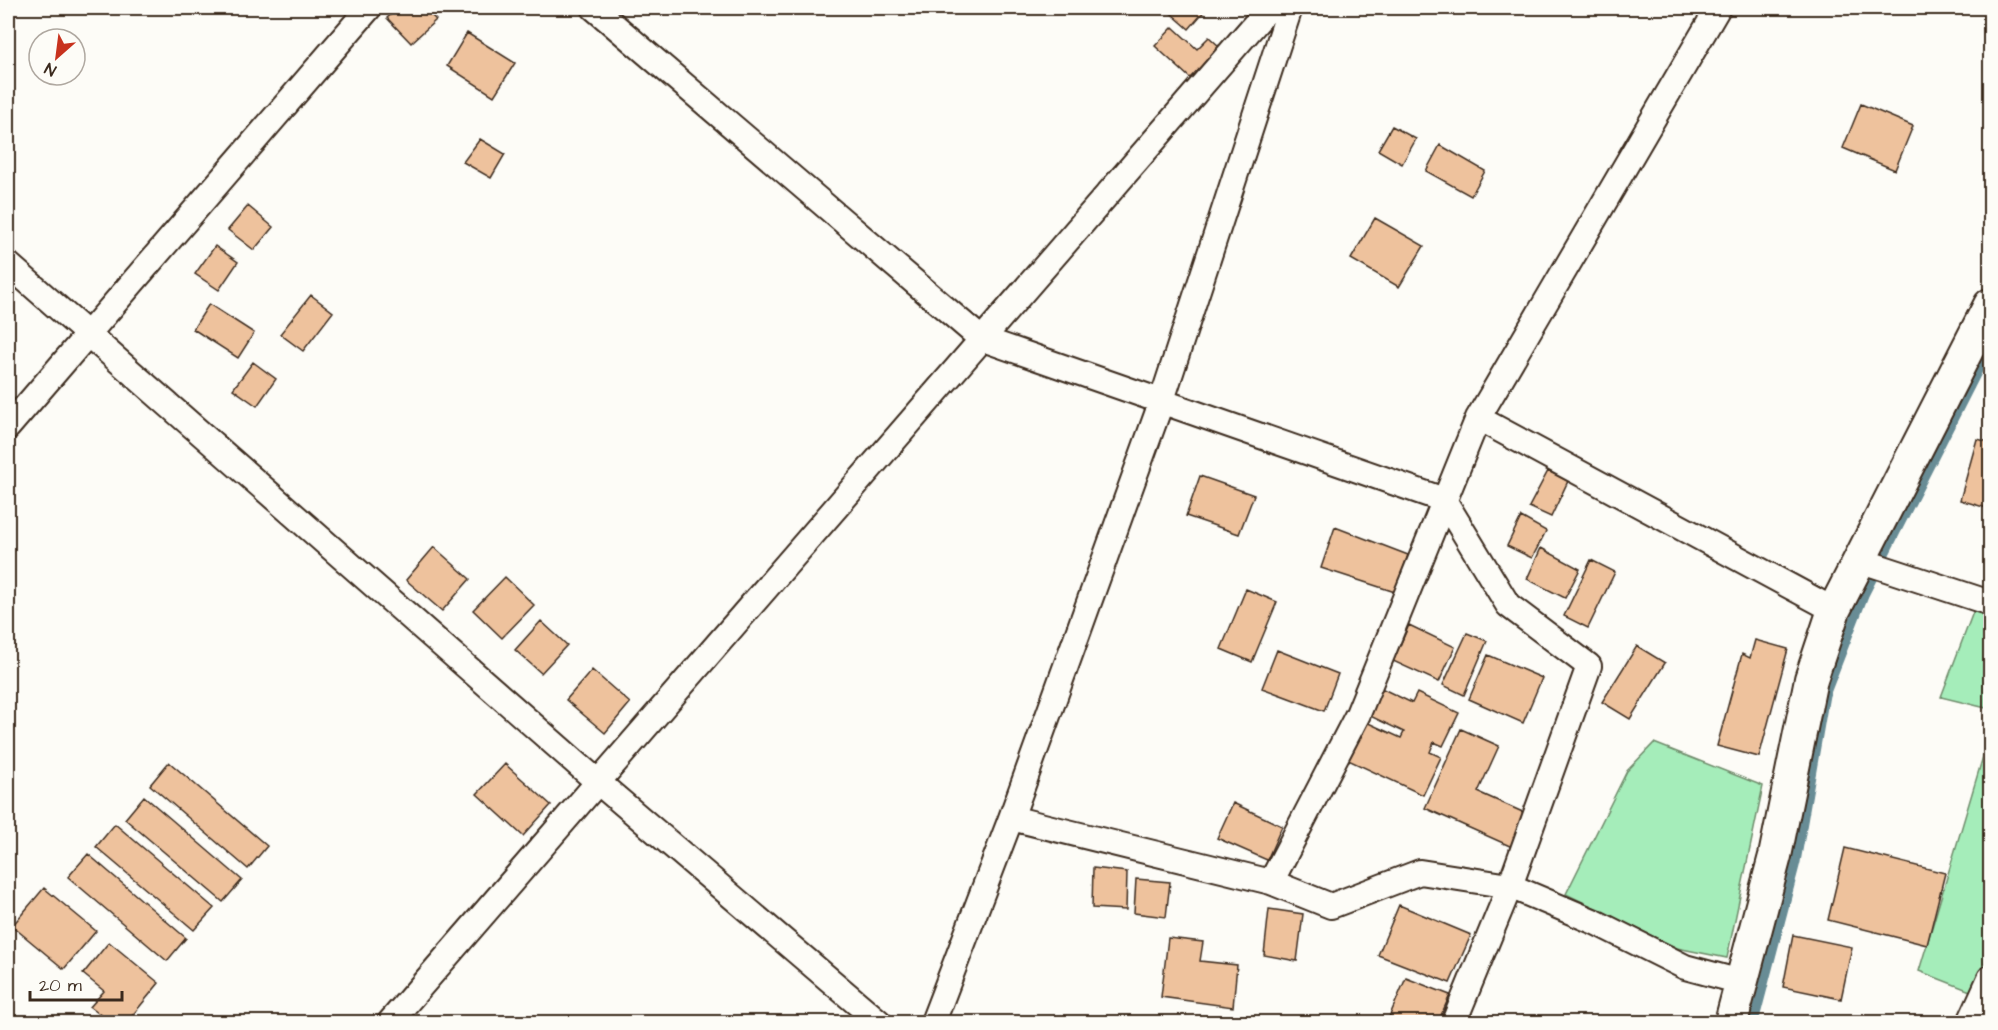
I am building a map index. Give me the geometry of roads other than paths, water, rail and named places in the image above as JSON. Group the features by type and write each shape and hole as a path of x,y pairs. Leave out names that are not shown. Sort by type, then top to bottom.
{"street":[{"path":"8,427 369,8"},
{"path":"594,8 980,338 1444,501 1508,605 1589,666 1510,886 1454,1023"},
{"path":"390,1023 980,338 1269,8"},
{"path":"933,1023 1011,818 1161,403 1290,8"},
{"path":"1271,882 1358,714 1478,418 1718,8"},
{"path":"8,264 599,783 879,1023"},
{"path":"1731,1023 1775,856 1811,679 1834,610 1990,305"},
{"path":"1478,418 1834,610"},
{"path":"1859,560 1990,603"},
{"path":"1011,818 1271,882 1332,906 1420,872 1510,886 1595,922 1685,967 1741,982"},
{"path":"1970,1023 1990,978"}],"waterway":[{"path":"1754,1022 1796,862 1825,695 1864,595 1990,347"}]}
